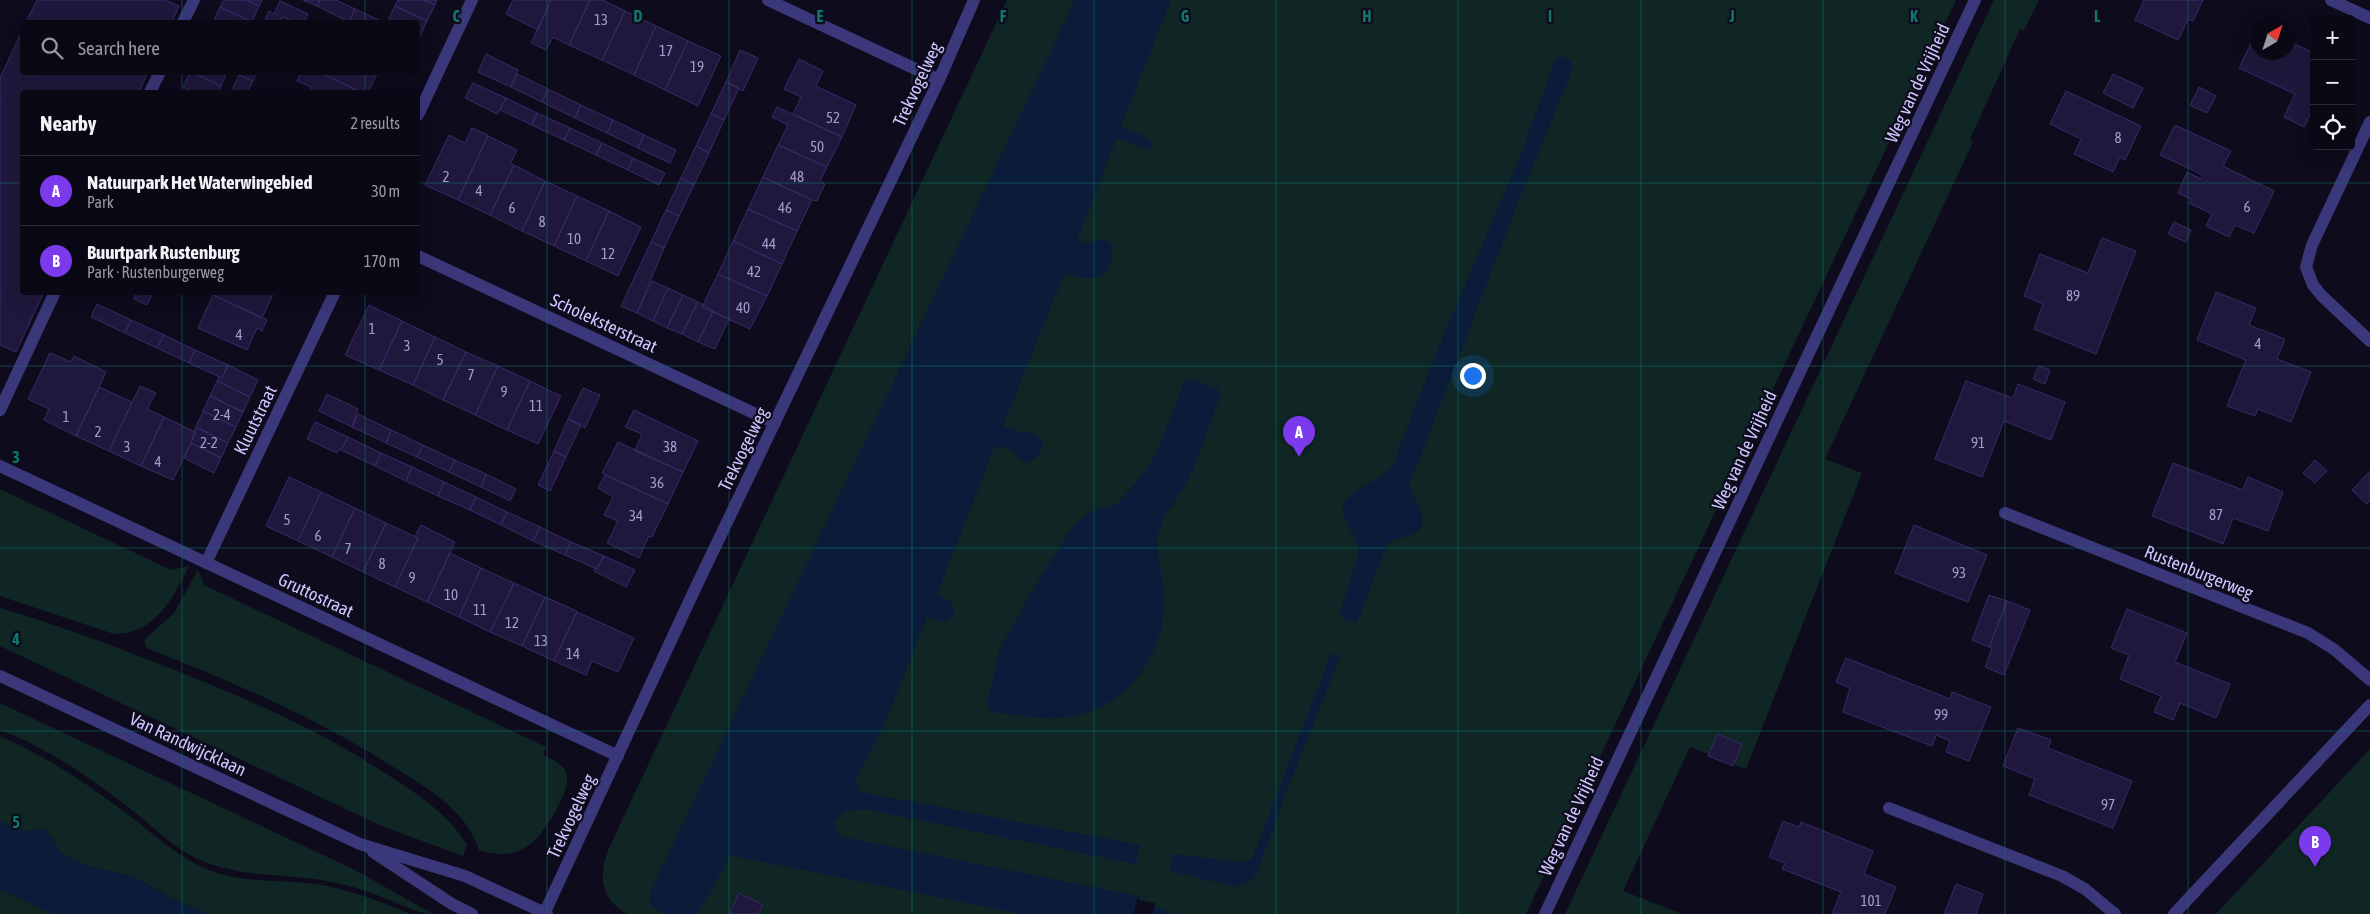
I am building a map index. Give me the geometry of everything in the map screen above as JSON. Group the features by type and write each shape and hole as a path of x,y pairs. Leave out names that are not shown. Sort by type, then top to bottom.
{"street":[{"path":"184,20 194,0"},
{"path":"420,111 472,0"},
{"path":"768,0 939,80"},
{"name":"Trekvogelweg","path":"545,914 775,423 939,80 974,0"},
{"name":"Weg van de Vrijheid","path":"1545,914 1975,0"},
{"path":"2331,0 2370,18"},
{"path":"151,90 158,75"},
{"path":"2370,122 2312,245 2306,267 2313,285 2322,296 2370,340"},
{"name":"Scholeksterstraat","path":"420,257 775,423"},
{"path":"0,410 54,295"},
{"name":"Kluutstraat","path":"206,563 333,295"},
{"name":"Gruttostraat","path":"0,466 618,756"},
{"name":"Rustenburgerweg","path":"2005,513 2308,634 2323,641 2370,680"},
{"name":"Van Randwijcklaan","path":"0,676 360,844 465,876 545,914"},
{"path":"2174,914 2370,705"},
{"path":"1889,808 2062,876 2084,888 2115,914"},
{"name":"Van Randwijcklaan","path":"360,844 452,904 472,914"}],"green space":[{"path":"1007,0 1956,0 1526,914 627,914 611,901 604,885 603,877 603,867 609,848"},
{"path":"1994,0 2039,0 2024,30 2020,29 1970,139 1973,142 1825,459 1862,473 1746,769 1690,747 1623,891 1682,914 1565,914"},
{"path":"0,489 171,570 189,566 169,602 161,612 141,628 128,632 114,634 0,596"},
{"path":"198,570 204,585 546,747 543,755 563,767 567,780 566,789 558,807 544,830 528,846 518,851 507,854 494,854 479,850 473,835 454,810 428,789 358,745 240,686 147,648 144,642 146,638 174,613"},
{"path":"0,608 77,633 184,674 272,711 330,740 420,796 441,813 467,845 463,856 384,827 0,646"},
{"path":"0,703 355,870 433,914 415,911 370,892 346,885 322,880 231,870 196,858 171,842 117,798 69,765 18,737 0,730"},
{"path":"0,736 33,752 81,781 185,858 207,869 220,874 247,879 328,886 364,896 410,914 207,914 171,898 132,876 87,866 61,853 45,828 25,832 0,821"},
{"path":"2370,749 2370,914 2216,914"},
{"path":"0,889 54,914 0,914"}],"water":[{"path":"1075,0 1171,0 1121,127 1150,139 1152,147 1146,149 1120,139 1116,140 1077,239 1085,243 1103,240 1109,243 1112,246 1112,259 1109,268 1105,274 1092,278 1064,274 1003,426 1021,432 1034,433 1043,441 1042,449 1036,458 1025,463 1010,449 995,446 937,594 950,601 954,613 946,621 927,617 882,730 855,782 861,792 1140,845 1136,864 864,809 844,812 836,821 836,828 842,837 1137,896 1137,902 1154,906 1172,914 1020,914 730,855 698,914 663,914 650,904 649,895"},
{"path":"1560,57 1567,57 1571,61 1570,76 1519,200 1409,486 1419,506 1423,520 1422,526 1417,532 1395,539 1387,544 1357,623 1346,620 1339,616 1359,551 1344,516 1344,503 1355,491 1381,477 1393,465 1434,358 1521,154 1555,60"},
{"path":"1191,379 1217,388 1220,395 1193,470 1160,528 1157,544 1164,608 1161,629 1145,667 1133,683 1118,696 1101,707 1081,714 1060,718 1043,718 992,712 987,703 1000,648 1035,586 1075,524 1088,513 1118,503 1141,477 1158,450 1184,382"},
{"path":"1331,654 1339,655 1340,657 1289,785 1256,875 1251,881 1237,887 1170,871 1171,861 1175,854 1242,862 1252,859"},
{"path":"0,821 25,832 45,828 61,853 87,866 132,876 171,898 207,914 54,914 0,889"}],"pier":[{"path":"1138,894 1139,900 1155,903 1153,914 1134,914"}],"building":[{"path":"37,0 165,0 179,6 173,20 27,20"},
{"path":"224,0 246,0 259,6 253,20 248,20 220,7"},
{"path":"246,0 262,0 259,6"},
{"path":"303,0 320,0 317,6"},
{"path":"320,0 336,0 355,9 350,20 345,20 317,6"},
{"path":"398,0 423,0 435,5 427,21 395,6"},
{"path":"423,0 437,0 435,5"},
{"path":"513,0 551,0 538,30 506,14"},
{"path":"551,0 590,0 569,45 553,37 546,50 531,43"},
{"path":"590,0 603,0 625,11 602,60 569,45"},
{"path":"2144,0 2203,0 2193,21 2188,19 2178,40 2135,20"},
{"path":"280,1 308,14 305,20 290,20 282,17 281,20 265,20 269,11 274,14"},
{"path":"395,6 427,21 420,36 420,20 388,20"},
{"path":"220,7 248,20 214,20"},
{"path":"355,9 379,20 350,20"},
{"path":"625,11 656,26 634,75 602,60"},
{"path":"656,26 688,41 665,90 634,75"},
{"path":"20,35 20,75 147,75 140,90 20,90 20,295 43,295 16,352 0,345 0,78"},
{"path":"688,41 721,56 698,106 665,90"},
{"path":"2295,44 2310,51 2310,114 2304,127 2284,117 2295,94 2239,68 2250,45 2250,60 2295,60"},
{"path":"740,50 758,58 743,91 726,82"},
{"path":"486,54 518,70 511,87 478,72"},
{"path":"799,59 823,71 816,86 856,105 842,137 793,114 801,97 784,89"},
{"path":"517,74 548,89 542,102 511,87"},
{"path":"2113,74 2143,88 2133,108 2103,93"},
{"path":"189,75 197,75 221,86 219,90 189,90 183,87"},
{"path":"199,75 226,75 221,86"},
{"path":"239,75 256,75 253,81"},
{"path":"239,75 253,81 248,90 232,90"},
{"path":"300,75 325,75 357,90 310,90 311,87 297,81"},
{"path":"325,75 376,75 369,90 357,90"},
{"path":"726,82 739,88 724,120 711,114"},
{"path":"473,83 506,98 497,114 465,98"},
{"path":"2199,87 2216,96 2207,113 2190,105"},
{"path":"548,89 581,105 575,118 542,102"},
{"path":"2066,91 2141,126 2125,160 2120,157 2113,172 2074,154 2081,139 2050,124"},
{"path":"506,98 537,113 532,125 500,110"},
{"path":"581,105 613,120 607,133 575,118"},
{"path":"777,107 842,137 827,167 778,145 788,125 772,117"},
{"path":"537,113 570,128 564,140 532,125"},
{"path":"711,114 724,120 709,153 696,146"},
{"path":"613,120 644,135 638,148 607,133"},
{"path":"2175,125 2231,151 2223,166 2274,191 2254,233 2235,225 2229,237 2206,226 2212,214 2189,203 2191,199 2178,193 2187,172 2201,179 2203,175 2160,155"},
{"path":"472,128 488,135 458,200 425,185 449,135 465,143"},
{"path":"570,128 602,143 596,155 564,140"},
{"path":"644,135 676,150 670,163 638,148"},
{"path":"488,136 517,150 510,164 514,165 490,215 458,200"},
{"path":"602,143 633,158 628,170 596,155"},
{"path":"778,145 827,167 820,181 825,184 817,201 763,177"},
{"path":"696,146 709,153 694,185 681,178"},
{"path":"633,158 665,173 659,185 628,170"},
{"path":"514,165 545,181 522,231 490,215"},
{"path":"763,177 812,200 797,231 748,209"},
{"path":"681,178 694,185 679,216 666,210"},
{"path":"545,181 577,196 554,246 522,231"},
{"path":"577,196 609,211 586,261 554,246"},
{"path":"748,209 797,231 782,264 733,241"},
{"path":"666,210 679,216 664,248 651,242"},
{"path":"609,211 641,227 618,276 586,261"},
{"path":"2174,222 2191,230 2186,242 2168,234"},
{"path":"2102,238 2136,251 2096,354 2034,329 2043,304 2024,296 2040,254 2088,273"},
{"path":"733,241 782,264 767,296 718,274"},
{"path":"651,242 664,248 637,313 621,306"},
{"path":"718,274 767,296 750,329 702,307"},
{"path":"652,281 668,288 653,321 637,313"},
{"path":"668,288 683,295 667,328 653,321"},
{"path":"2216,292 2256,308 2249,325 2285,339 2277,359 2311,372 2291,422 2258,409 2255,416 2227,406 2246,360 2197,340"},
{"path":"136,295 152,295 147,305 134,299"},
{"path":"213,295 273,295 262,318"},
{"path":"213,295 267,320 262,331 257,328 247,350 198,328"},
{"path":"683,295 698,302 682,334 667,328"},
{"path":"698,302 713,311 698,342 682,334"},
{"path":"97,304 131,320 125,333 91,317"},
{"path":"369,305 402,321 379,370 345,355"},
{"path":"713,311 729,319 715,349 698,342"},
{"path":"131,320 164,335 157,348 125,333"},
{"path":"402,321 435,337 413,385 379,370"},
{"path":"164,335 195,350 189,363 157,348"},
{"path":"435,337 466,352 443,400 413,385"},
{"path":"195,350 228,365 222,378 189,363"},
{"path":"466,352 498,366 475,415 443,400"},
{"path":"50,353 71,362 74,356 106,372 76,436 44,420 49,409 28,399"},
{"path":"228,365 258,380 250,397 217,381 219,377 222,378"},
{"path":"498,366 530,381 507,430 475,415"},
{"path":"2039,366 2050,370 2045,384 2033,379"},
{"path":"217,381 250,397 243,412 210,396"},
{"path":"530,381 561,396 538,444 507,430"},
{"path":"1966,381 2013,398 2018,384 2065,402 2051,440 2004,421 1982,477 1935,459"},
{"path":"140,386 156,393 147,409 164,417 141,466 109,451"},
{"path":"99,387 132,402 109,451 76,436"},
{"path":"583,388 600,395 585,428 568,419"},
{"path":"327,394 358,409 352,427 319,411"},
{"path":"210,396 243,412 236,427 203,411"},
{"path":"634,410 698,441 683,472 635,451 642,434 625,427"},
{"path":"203,411 236,427 228,443 196,427"},
{"path":"358,414 391,430 386,443 352,427"},
{"path":"164,417 196,432 173,480 141,466"},
{"path":"568,419 581,425 566,457 554,451"},
{"path":"315,422 348,437 341,450 339,449 337,453 307,439"},
{"path":"196,427 228,443 221,458 191,443"},
{"path":"391,430 423,445 417,457 386,443"},
{"path":"348,437 381,453 375,466 341,450"},
{"path":"618,442 683,472 668,504 602,473"},
{"path":"191,443 221,458 214,473 184,458"},
{"path":"423,445 455,460 449,472 417,457"},
{"path":"554,451 566,457 550,491 538,485"},
{"path":"381,453 412,467 406,481 375,466"},
{"path":"455,460 486,474 481,487 449,472"},
{"path":"2315,460 2327,471 2315,483 2303,473"},
{"path":"2173,463 2243,490 2248,477 2283,492 2268,531 2233,518 2223,544 2152,516"},
{"path":"412,467 444,482 438,496 406,481"},
{"path":"2370,471 2370,501 2367,504 2352,490"},
{"path":"486,474 516,489 510,501 481,487"},
{"path":"605,475 668,504 652,537 649,536 639,558 607,543 618,521 604,515 613,497 598,488"},
{"path":"289,477 321,492 298,541 266,526"},
{"path":"444,482 476,497 470,510 438,496"},
{"path":"321,492 355,508 332,557 298,541"},
{"path":"476,497 507,512 501,525 470,510"},
{"path":"355,508 386,523 363,572 332,557"},
{"path":"507,512 540,527 533,541 501,525"},
{"path":"386,523 418,538 395,587 363,572"},
{"path":"421,525 455,542 427,602 395,587 418,538 415,536"},
{"path":"1914,525 1987,555 1968,602 1895,573"},
{"path":"540,527 571,542 565,555 533,541"},
{"path":"571,542 604,556 597,569 565,555"},
{"path":"450,553 481,568 459,617 427,602"},
{"path":"604,556 635,570 626,587 594,571"},
{"path":"481,568 514,583 490,632 459,617"},
{"path":"514,583 545,597 522,646 490,632"},
{"path":"1989,595 2007,601 1989,647 1972,640"},
{"path":"545,597 577,611 554,661 522,646"},
{"path":"2007,601 2030,610 2004,675 1985,667 1992,648 1989,647"},
{"path":"2127,609 2187,633 2175,662 2230,684 2216,718 2180,703 2173,720 2154,712 2161,696 2120,679 2129,655 2111,648"},
{"path":"577,612 634,638 618,672 592,661 586,675 554,661"},
{"path":"1846,658 1950,699 1952,692 1991,707 1969,761 1946,752 1950,741 1936,735 1932,746 1843,712 1850,688 1836,682"},
{"path":"2018,728 2051,740 2048,748 2132,781 2113,828 2029,795 2035,779 2003,766"},
{"path":"1717,734 1742,744 1733,766 1708,756"},
{"path":"1783,821 1799,827 1801,822 1873,851 1864,874 1896,887 1885,914 1832,914 1841,892 1782,869 1785,863 1769,857"},
{"path":"1956,884 1983,894 1976,914 1944,914"},
{"path":"739,893 763,905 758,914 730,914"}],"place":[{"name":"Natuurpark Het Waterwingebied","path":"1299,457"},
{"name":"Buurtpark Rustenburg","path":"2315,867"}]}
